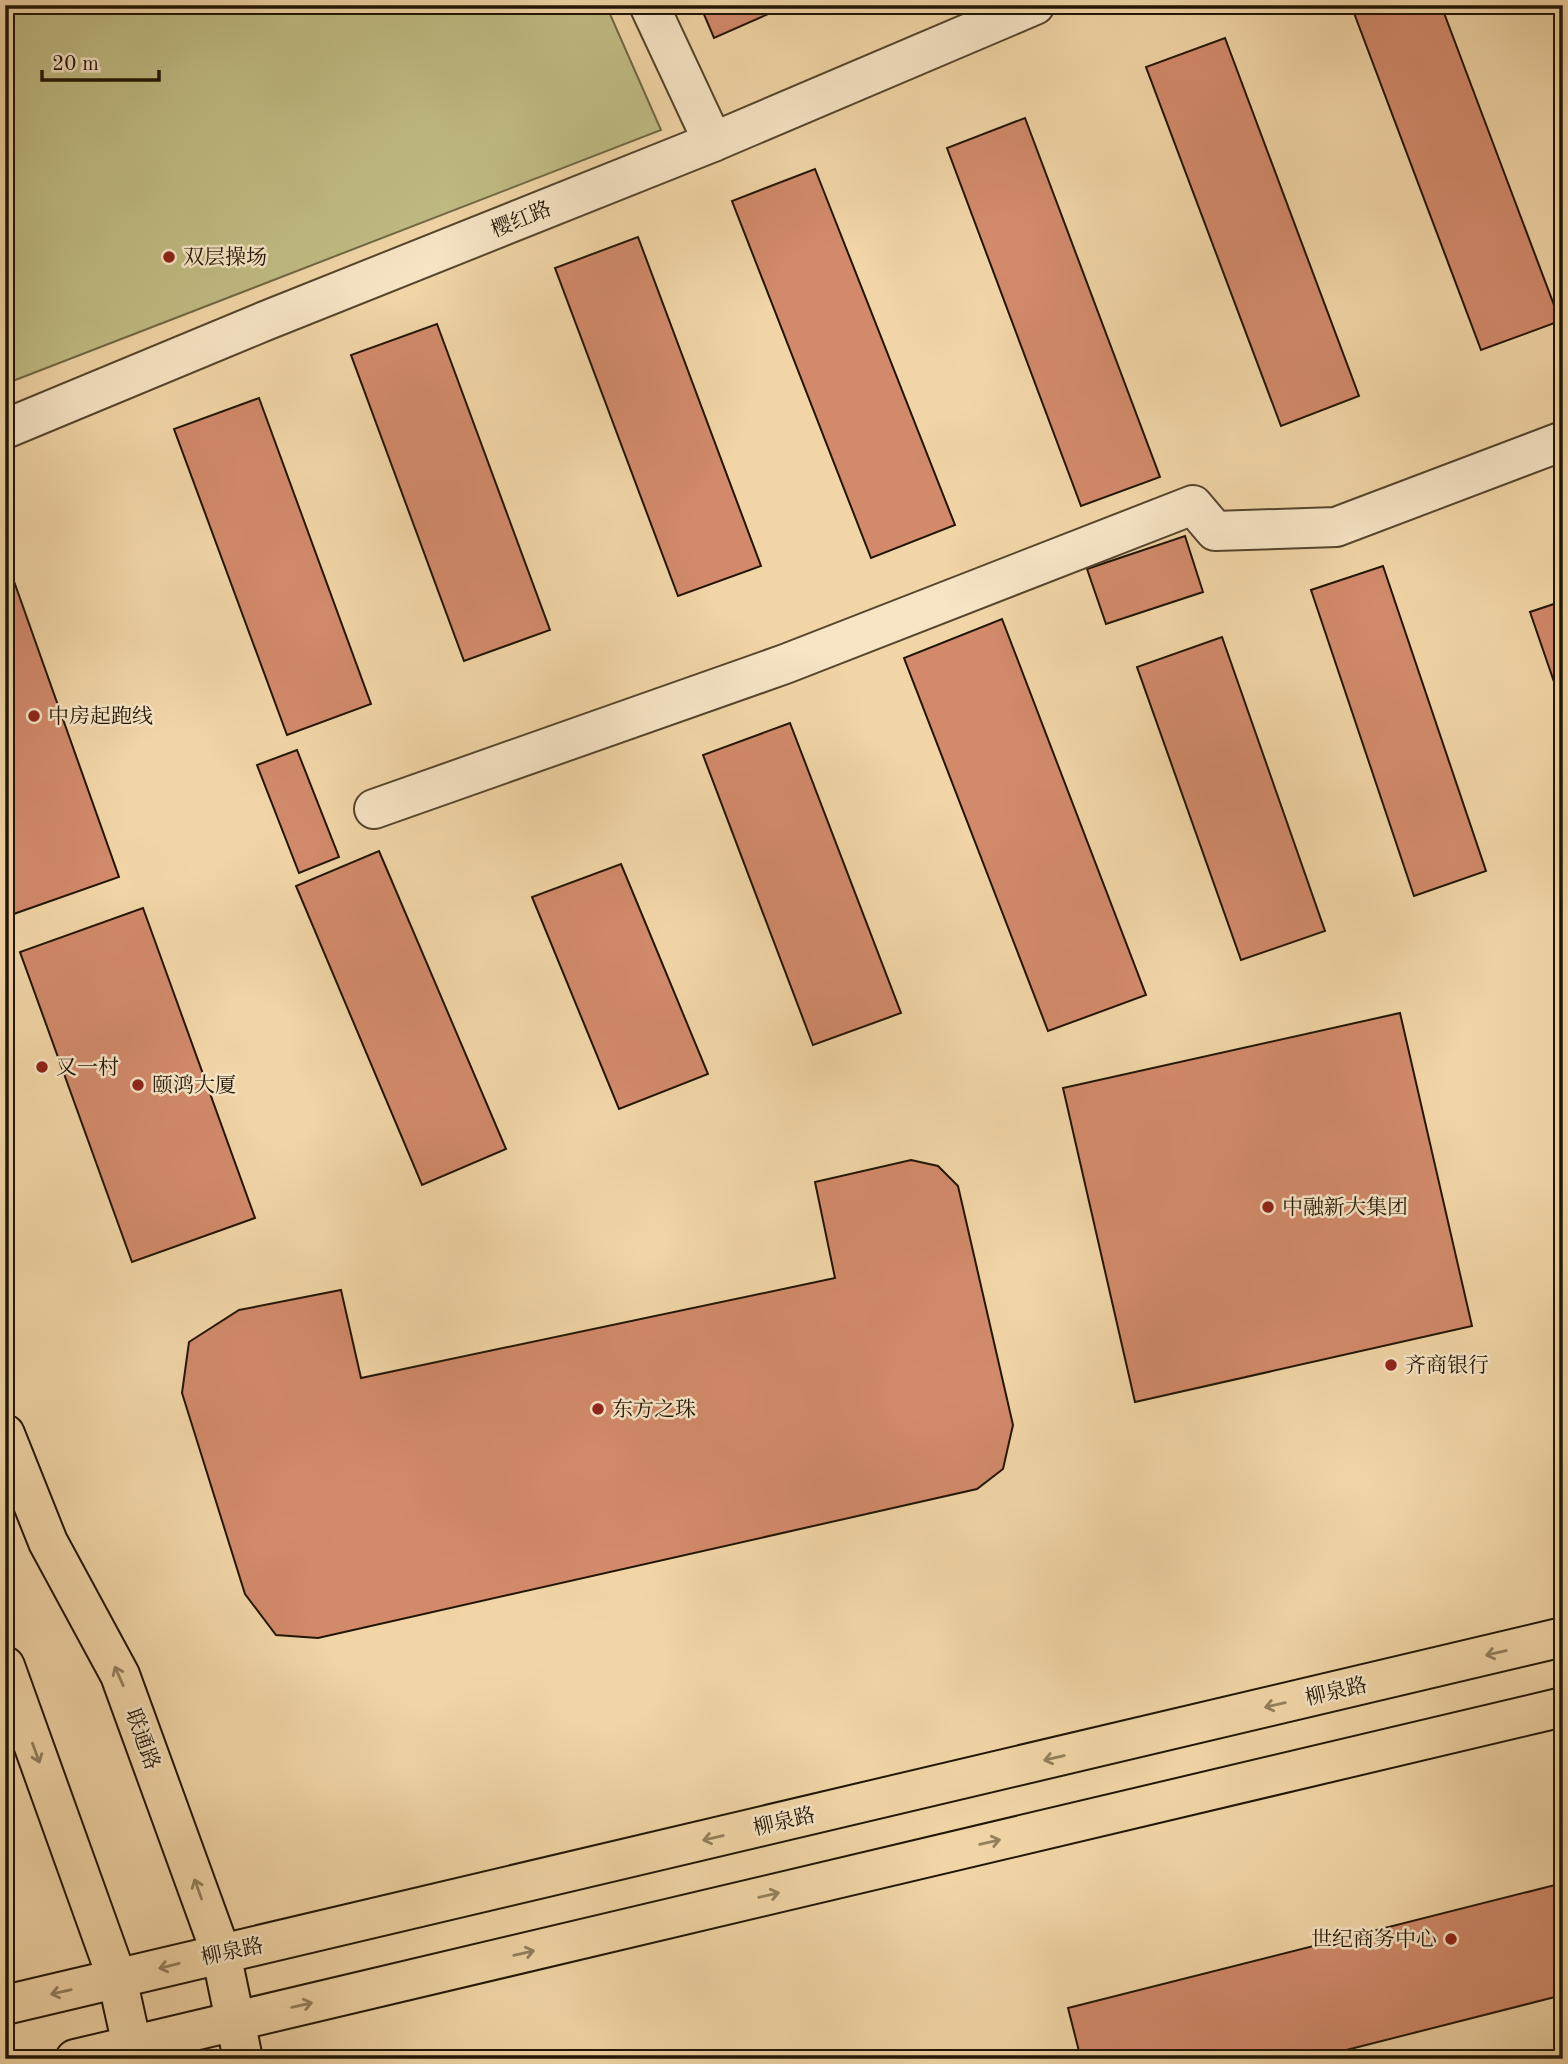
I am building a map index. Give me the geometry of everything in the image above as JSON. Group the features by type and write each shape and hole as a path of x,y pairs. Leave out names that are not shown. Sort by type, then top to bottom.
{"main road":[{"name":"联通路","path":"5,1433 48,1542 120,1675 221,1953 243,2059"},
{"name":"柳泉路","path":"5,2005 1563,1637"},
{"path":"5,1666 117,1978 134,2052"},
{"path":"75,2059 134,2052 236,2021 1563,1707"}],"street":[{"path":"649,5 713,142"},
{"name":"樱红路","path":"5,429 278,316 713,142 1035,5"},
{"path":"374,810 785,664 1193,505 1215,531 1336,527 1563,440"}],"shaded area":[{"name":"双层操场","path":"5,5 606,5 661,130 5,384"}],"building":[{"path":"700,5 784,5 784,7 714,38"},
{"path":"1351,5 1441,5 1560,321 1481,350"},
{"path":"1225,38 1359,396 1281,426 1146,67"},
{"path":"1025,118 1160,477 1081,506 947,148"},
{"path":"815,169 955,525 871,558 732,201"},
{"path":"638,237 761,566 678,596 555,268"},
{"path":"437,324 550,630 464,661 351,355"},
{"path":"259,398 371,704 287,735 174,429"},
{"path":"1185,536 1203,592 1106,624 1087,569"},
{"name":"中房起跑线","path":"5,556 119,877 5,917"},
{"path":"1383,566 1486,871 1414,896 1311,590"},
{"path":"1563,601 1563,708 1530,612"},
{"path":"1002,619 1146,995 1048,1031 904,658"},
{"path":"1222,637 1325,931 1241,960 1137,667"},
{"path":"790,723 901,1013 813,1045 703,755"},
{"path":"297,750 339,857 299,873 257,765"},
{"path":"379,851 506,1149 422,1185 296,886"},
{"path":"621,864 708,1074 619,1109 532,897"},
{"name":"颐鸿大厦","path":"143,908 255,1218 132,1262 20,952"},
{"name":"中融新大集团","path":"1400,1013 1472,1326 1135,1402 1063,1088"},
{"name":"东方之珠","path":"911,1160 938,1166 958,1186 1013,1425 1003,1469 977,1489 318,1638 276,1635 245,1594 182,1393 189,1342 239,1310 341,1290 361,1378 835,1278 815,1182"},
{"name":"世纪商务中心","path":"1563,1883 1563,1995 1311,2059 1081,2059 1068,2008"}],"place":[{"name":"双层操场","path":"169,257"},
{"name":"中房起跑线","path":"34,716"},
{"name":"又一村","path":"42,1067"},
{"name":"颐鸿大厦","path":"138,1085"},
{"name":"中融新大集团","path":"1268,1207"},
{"name":"齐商银行","path":"1391,1365"},
{"name":"东方之珠","path":"598,1409"},
{"name":"世纪商务中心","path":"1451,1939"}]}
